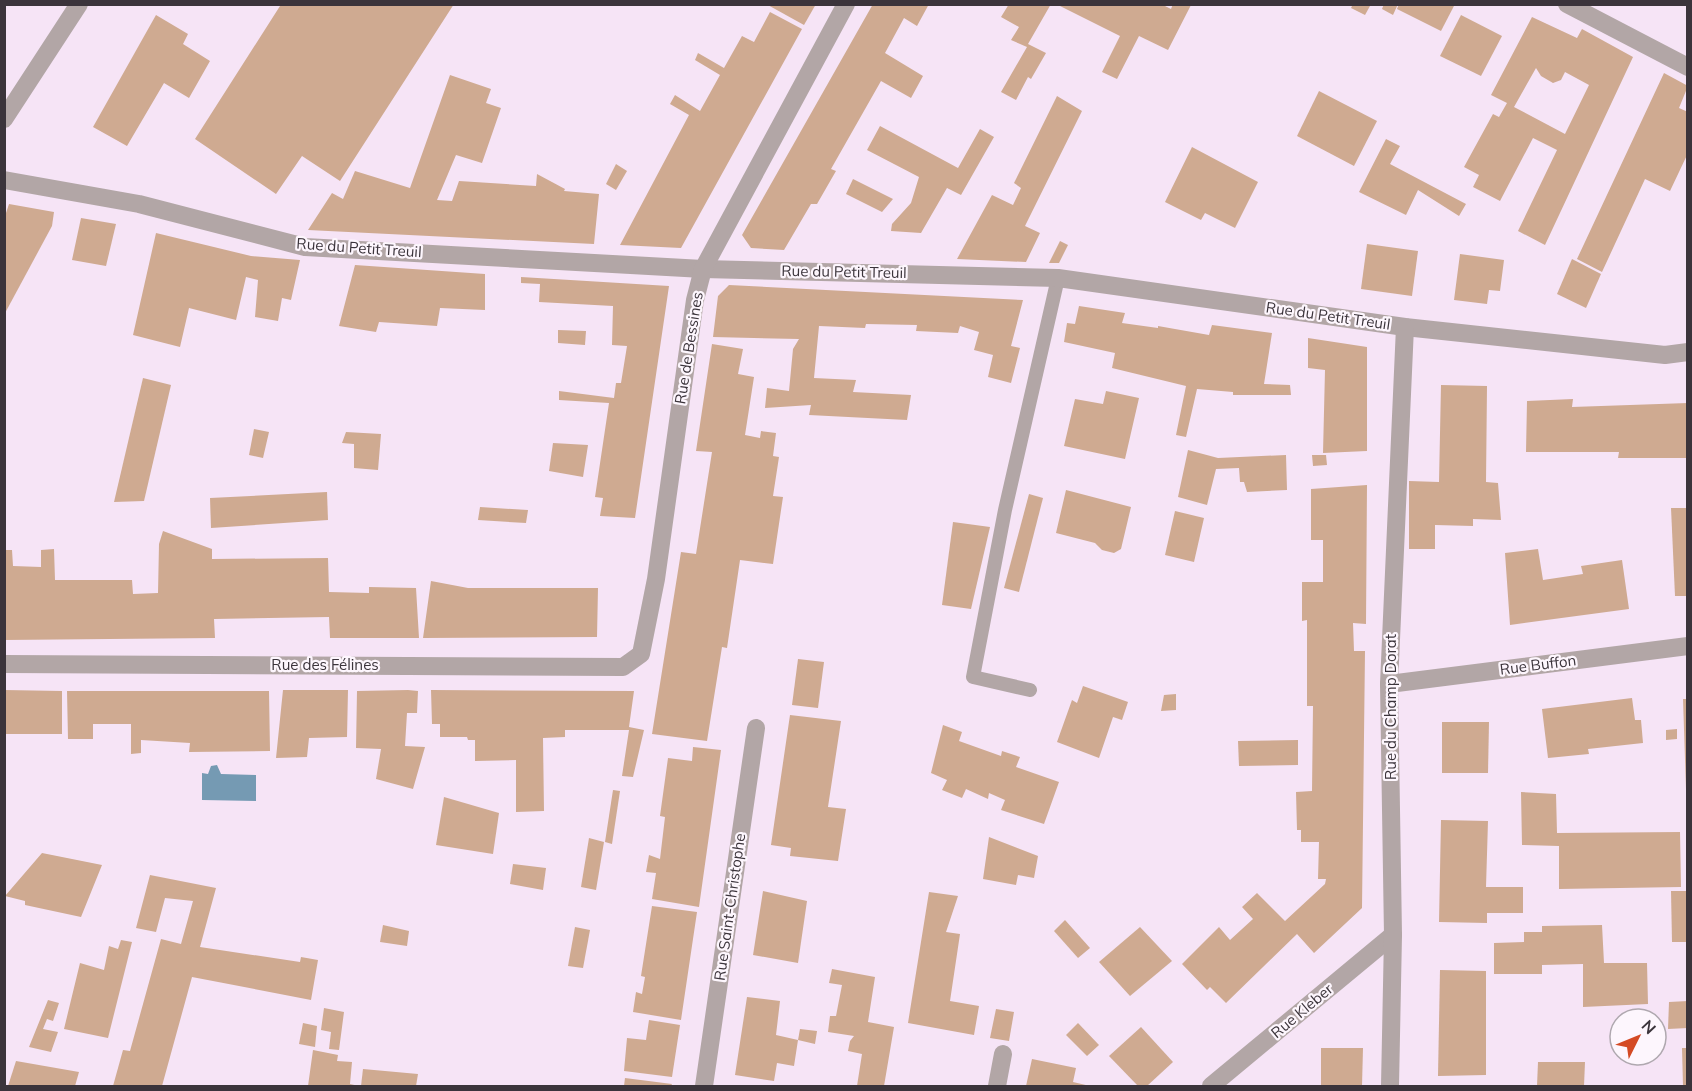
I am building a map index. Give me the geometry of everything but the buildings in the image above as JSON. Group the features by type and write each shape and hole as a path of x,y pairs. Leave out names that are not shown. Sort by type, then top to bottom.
{"street":[{"path":"4,119 79,4"},
{"name":"Rue de Bessines","path":"641,654 656,579 695,300 703,269 846,4"},
{"path":"1567,4 1688,67"},
{"name":"Rue du Petit Treuil","path":"4,180 139,204 305,247 703,269 1058,278 1405,327 1665,355 1688,352"},
{"name":"Rue du Champ Dorat","path":"1390,1086 1393,935 1389,684 1405,327"},
{"name":"Rue Buffon","path":"1389,684 1688,646"},
{"name":"Rue des Félines","path":"4,664 623,667 641,654"},
{"name":"Rue Saint-Christophe","path":"704,1086 756,728"},
{"name":"Rue Kleber","path":"1211,1086 1393,935"},
{"path":"997,1086 1003,1054"}],"lane":[{"path":"1030,690 973,677 1005,510 1058,278"}],"water":[{"path":"217,765 221,774 256,775 256,801 202,800 202,773 208,774 211,766"}]}
